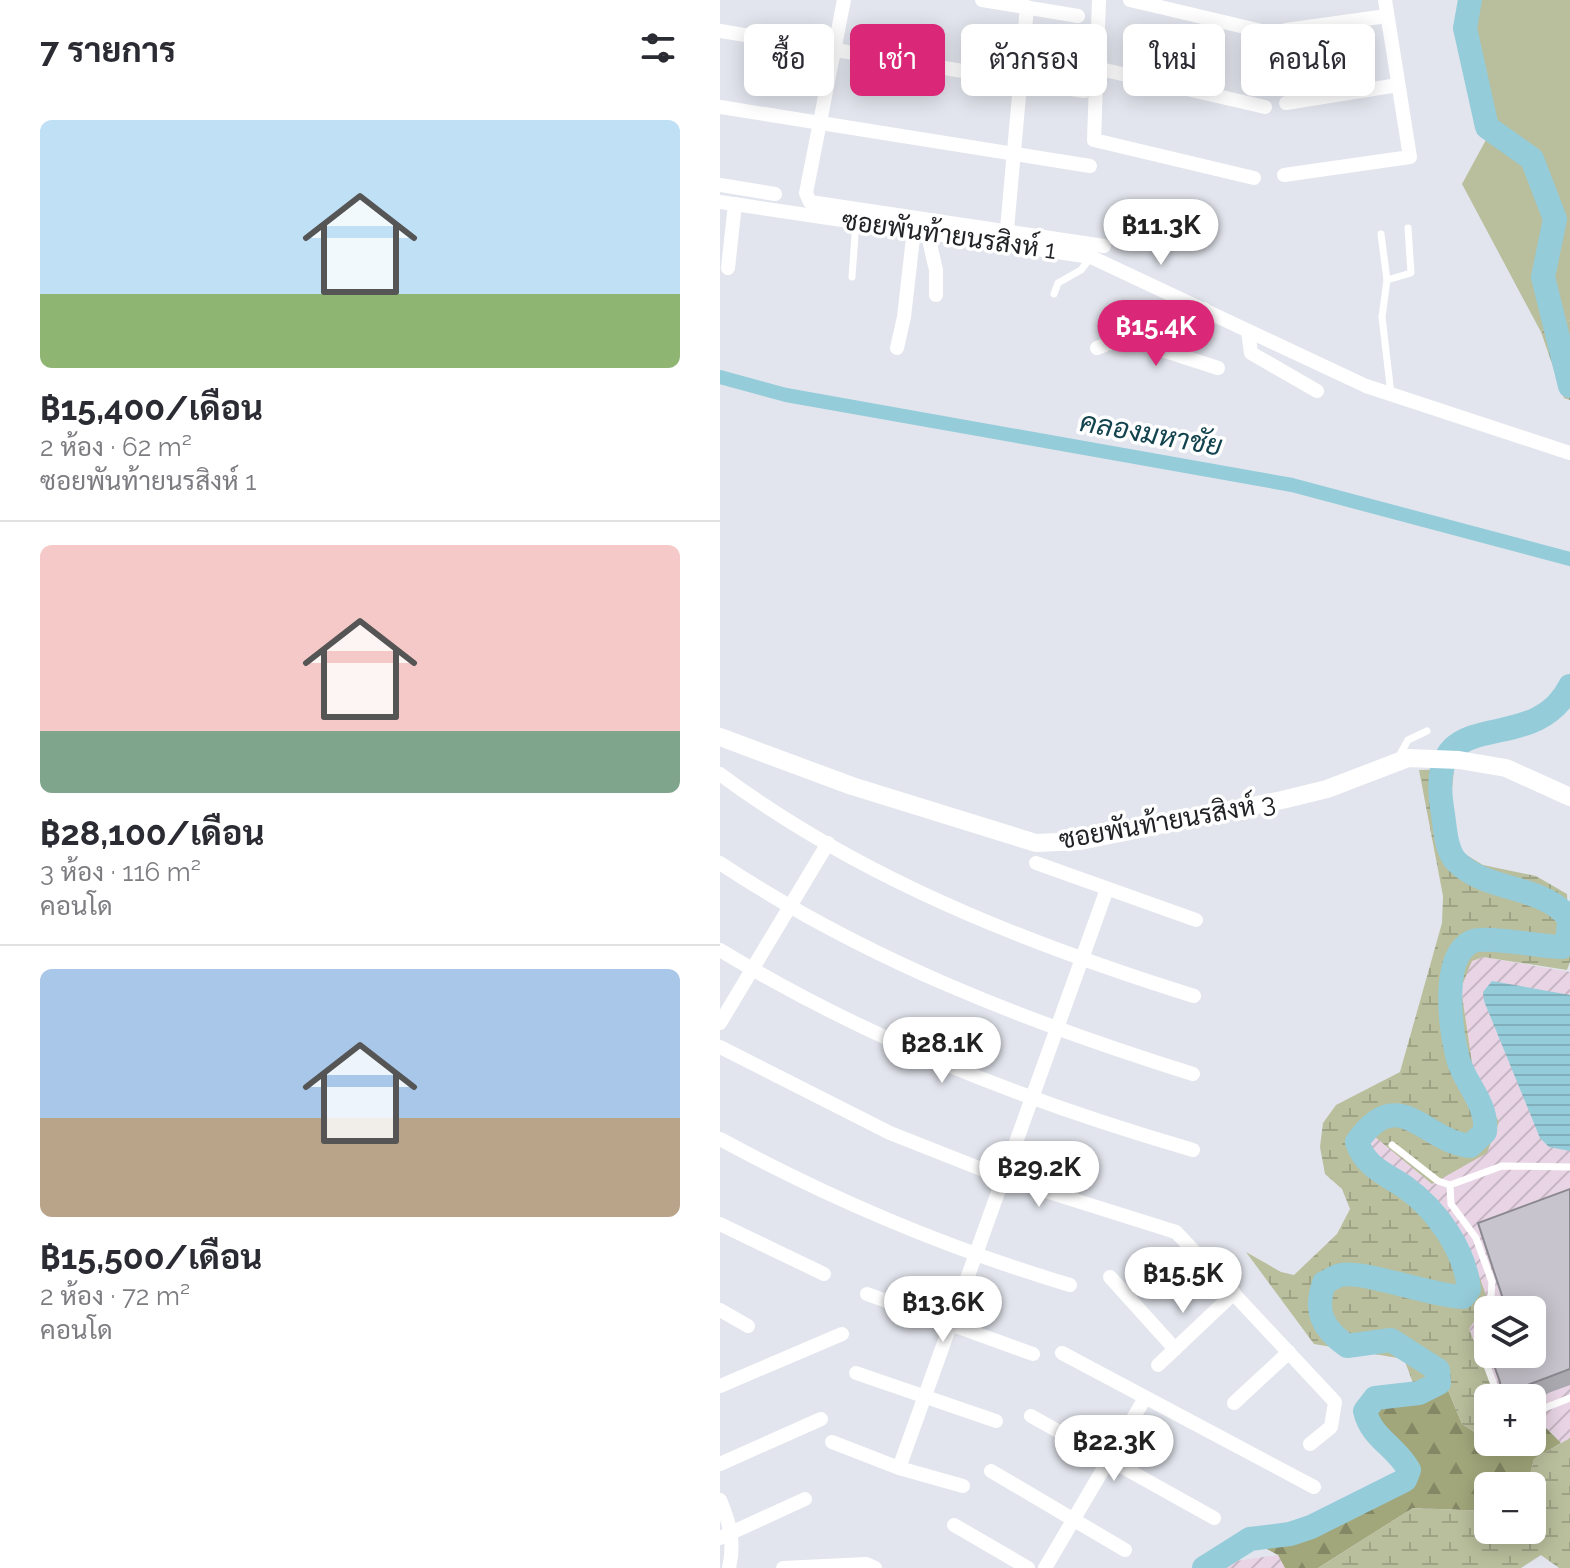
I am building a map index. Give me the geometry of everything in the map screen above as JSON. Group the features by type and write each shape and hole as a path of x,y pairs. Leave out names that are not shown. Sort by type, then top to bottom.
{"street":[{"path":"834,43 844,0"},
{"path":"982,0 1078,16"},
{"path":"1098,24 1099,0"},
{"path":"1130,0 1241,26"},
{"path":"1284,175 1410,157 1385,0"},
{"path":"1026,24 1027,7"},
{"path":"1329,24 1387,16"},
{"path":"720,31 744,34"},
{"path":"834,47 961,69"},
{"path":"1107,71 1265,107"},
{"path":"1286,103 1398,85"},
{"path":"823,96 806,193 810,202 1007,229 1104,246"},
{"path":"1007,229 1019,96"},
{"path":"1095,96 1094,140 1254,178"},
{"path":"720,107 817,125 1090,166"},
{"path":"720,185 775,194"},
{"path":"727,203 728,268"},
{"name":"ซอยพันท้ายนรสิงห์ 1","path":"727,203 1091,257 1391,394 1570,453"},
{"path":"920,230 936,270 936,295"},
{"path":"897,348 920,230"},
{"path":"1184,357 1204,309"},
{"path":"1248,331 1251,353 1317,391"},
{"path":"1097,348 1119,339 1128,339 1218,368"},
{"name":"ซอยพันท้ายนรสิงห์ 3","path":"720,737 937,815 1019,840 1053,844 1282,800 1327,789 1397,761 1426,757 1506,768 1570,797"},
{"path":"720,774 828,843 948,906 1082,960 1194,996"},
{"path":"720,1023 828,843"},
{"path":"720,863 790,907 936,981 1057,1029 1193,1074"},
{"path":"1036,863 1196,920"},
{"path":"899,1468 1107,889"},
{"path":"720,950 901,1048 1032,1099 1193,1150"},
{"path":"720,1047 890,1133 1004,1178 1176,1232 1335,1402 1331,1427 1310,1444"},
{"path":"720,1139 811,1185 976,1255 1070,1285"},
{"path":"720,1224 824,1274"},
{"path":"1110,1277 1175,1349"},
{"path":"1158,1365 1234,1293"},
{"path":"867,1294 1033,1354"},
{"path":"720,1310 748,1326"},
{"path":"720,1386 842,1334"},
{"path":"1234,1403 1289,1352"},
{"path":"1062,1353 1314,1487"},
{"path":"856,1373 924,1399 996,1421"},
{"path":"1045,1568 1145,1398"},
{"path":"1031,1416 1214,1518"},
{"path":"720,1464 821,1419"},
{"path":"832,1442 899,1468 963,1486"},
{"path":"991,1471 1125,1550"},
{"path":"726,1535 805,1499"},
{"path":"720,1500 729,1568"},
{"path":"954,1525 1028,1568"},
{"path":"783,1568 866,1564 875,1568"}],"lane":[{"path":"852,277 856,221"},
{"path":"1387,280 1411,273 1408,228"},
{"path":"1381,234 1387,280 1382,317 1391,394"},
{"path":"1054,294 1058,283 1081,270 1091,257"},
{"path":"1397,761 1408,740 1427,731"},
{"path":"1392,1145 1438,1181 1450,1185 1502,1166 1570,1167"},
{"path":"1450,1185 1451,1204 1476,1238 1492,1282 1491,1296"},
{"path":"1546,1407 1570,1398"}],"shaded area":[{"path":"1483,957 1570,972 1570,1438 1561,1443 1546,1428 1546,1384 1492,1384 1485,1368 1546,1368 1546,1296 1474,1296 1474,1341 1426,1195 1420,1205 1356,1161 1374,1135 1463,1164 1486,1153 1499,1122 1474,1077 1461,988 1472,960"},
{"path":"1278,1555 1285,1568 1225,1568 1236,1561"}],"green space":[{"path":"1477,0 1570,0 1570,320 1541,332 1462,184 1487,138 1482,56 1473,19"},
{"path":"1570,320 1570,400 1564,398 1541,332"},
{"path":"1454,769 1450,809 1458,850 1483,865 1536,876 1567,894 1570,962 1567,970 1483,957 1472,961 1461,988 1474,1077 1499,1122 1487,1153 1432,1184 1374,1136 1356,1161 1419,1205 1427,1194 1471,1253 1486,1296 1474,1296 1474,1322 1469,1329 1474,1341 1474,1368 1485,1368 1492,1384 1474,1384 1474,1432 1462,1424 1445,1383 1419,1399 1404,1359 1314,1344 1246,1252 1281,1272 1294,1275 1337,1234 1350,1209 1342,1189 1325,1174 1320,1147 1323,1123 1336,1105 1400,1072 1442,923 1443,896 1419,770"},
{"path":"1445,1383 1462,1424 1474,1432 1474,1456 1539,1456 1534,1459 1531,1472 1474,1472 1474,1510 1413,1508 1318,1568 1285,1568 1278,1555 1261,1546 1306,1540 1408,1485 1419,1469 1370,1416 1385,1401 1419,1399"},
{"path":"1546,1428 1561,1443 1546,1452"},
{"path":"1570,1438 1570,1568 1559,1568 1541,1555 1521,1568 1318,1568 1413,1508 1474,1510 1474,1544 1546,1544 1546,1472 1531,1472 1534,1459 1546,1456 1546,1452"}],"water":[{"path":"1492,981 1570,995 1570,1151 1549,1147 1540,1138 1484,1001 1483,992"}],"building":[{"path":"1570,1189 1570,1369 1530,1384 1500,1384 1495,1368 1546,1368 1546,1296 1502,1296 1478,1223"}],"waterway":[{"path":"1470,0 1465,28 1487,127 1532,159 1555,219 1543,277 1570,386"},
{"name":"คลองมหาชัย","path":"720,377 786,395 1292,485 1570,559"},
{"path":"1204,1568 1250,1539 1290,1534 1311,1527 1405,1480 1409,1470 1378,1435 1365,1411 1375,1398 1419,1393 1439,1383 1438,1370 1391,1340 1347,1346 1332,1333 1323,1319 1321,1293 1324,1283 1351,1274 1449,1296 1463,1297 1469,1289 1462,1260 1448,1232 1417,1196 1371,1164 1357,1142 1372,1125 1386,1117 1399,1116 1412,1120 1453,1142 1470,1146 1485,1132 1480,1103 1461,1068 1455,1047 1450,996 1455,963 1461,950 1478,940 1562,947 1568,936 1569,918 1543,899 1483,878 1456,861 1446,836 1441,774 1449,752 1465,740 1532,721 1553,708 1570,686"}]}
